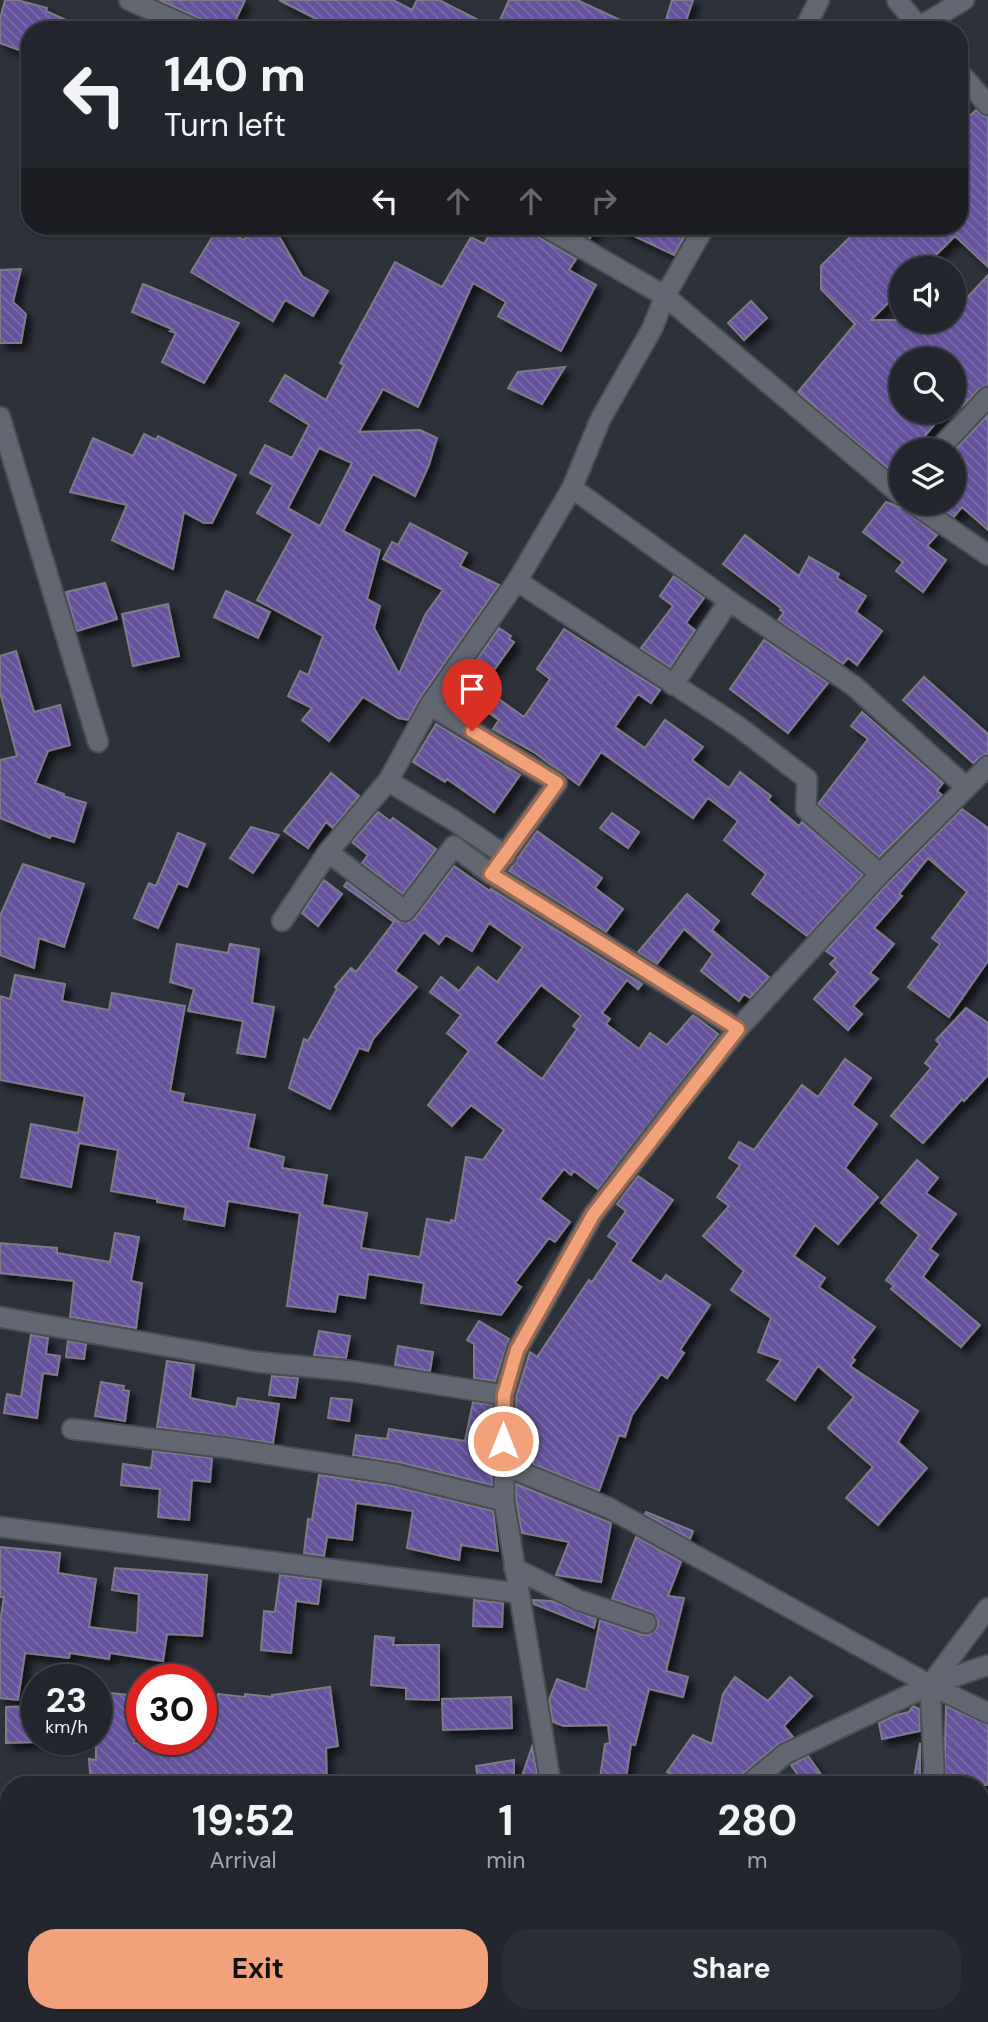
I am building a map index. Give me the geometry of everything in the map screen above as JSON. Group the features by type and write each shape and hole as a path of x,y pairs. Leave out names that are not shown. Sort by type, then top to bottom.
{"street":[{"path":"129,0 177,21"},
{"path":"808,21 819,0"},
{"path":"897,0 914,21"},
{"path":"931,21 964,0"},
{"path":"968,82 988,105"},
{"path":"560,235 665,296 889,483"},
{"path":"282,921 328,852 388,781 430,705 517,581 572,488 601,418 652,329 665,296 700,235"},
{"path":"949,438 988,397"},
{"path":"0,417 98,742"},
{"path":"572,488 729,601 854,686 966,787"},
{"path":"931,515 988,555"},
{"path":"517,581 738,727 807,779 806,809 880,874"},
{"path":"673,685 729,601"},
{"path":"430,705 557,783 491,874"},
{"path":"549,1776 504,1501 504,1395 517,1350 593,1215 738,1029 880,874 988,766"},
{"path":"388,781 506,856"},
{"path":"328,852 405,911 454,846 491,874 738,1029"},
{"path":"0,1317 257,1362 352,1371 504,1395"},
{"path":"72,1429 228,1448 395,1474 504,1501"},
{"path":"503,1465 609,1508 930,1685 988,1713"},
{"path":"0,1527 518,1593"},
{"path":"514,1568 578,1600 646,1623"},
{"path":"933,1776 930,1685 988,1608"},
{"path":"759,1776 785,1754 930,1685 988,1664"}],"building":[{"path":"5,0 17,0 47,8 46,11 68,21 21,21 21,51 0,43 0,19"},
{"path":"159,0 245,0 235,21 201,19"},
{"path":"279,0 393,0 412,10 417,0 439,0 480,21 320,21"},
{"path":"509,0 577,0 622,21 500,21"},
{"path":"672,0 693,0 686,21 666,21"},
{"path":"976,110 988,117 988,267 955,236 935,256 889,256 889,302 871,320 889,320 889,333 966,333 966,299 988,275 988,385 979,389 966,403 966,347 889,347 889,424 935,424 923,438 889,438 889,470 798,392 855,324 821,289 821,266 852,235 968,235 968,118"},
{"path":"214,235 235,235 244,240 247,235 278,235 302,276 328,291 313,316 285,300 273,321 191,272"},
{"path":"489,235 537,235 576,259 569,270 596,285 561,351 498,316 506,302 473,283 418,407 383,389 359,432 420,430 437,438 415,496 373,474 343,531 380,550 367,599 380,606 374,628 399,674 425,615 443,590 383,559 392,542 398,545 410,523 467,553 460,566 499,585 420,698 408,720 398,718 363,697 329,741 302,720 312,708 288,696 300,671 308,675 323,636 257,600 293,534 257,513 273,485 250,473 265,445 292,458 309,425 270,401 285,375 326,400 344,365 340,363 395,262 442,287 471,237 484,244","holes":["319,448 352,463 320,526 288,508"]},
{"path":"632,235 685,235 674,255"},
{"path":"21,269 13,302 26,314 21,343 0,343 0,270"},
{"path":"143,284 239,323 204,383 162,362 176,333 132,312"},
{"path":"751,301 767,318 744,340 728,323"},
{"path":"565,367 542,404 508,388 518,372"},
{"path":"988,415 988,530 966,511 966,438"},
{"path":"144,434 156,440 158,436 236,475 212,523 204,523 184,512 173,569 112,540 127,505 70,492 93,438 133,456"},
{"path":"886,502 889,503 889,515 911,515 937,535 927,546 946,560 923,592 896,571 903,562 863,532"},
{"path":"745,535 799,576 809,557 839,574 837,578 866,596 856,612 882,631 857,665 848,658 843,664 778,620 784,612 781,608 723,564"},
{"path":"674,576 704,598 686,623 695,630 670,667 641,648 673,606 660,596"},
{"path":"105,583 117,619 77,631 66,592"},
{"path":"226,591 270,612 258,638 214,617"},
{"path":"168,604 179,656 133,666 122,614"},
{"path":"499,628 511,636 509,639 514,642 482,687 524,717 550,679 537,669 564,629 660,690 651,703 638,694 615,727 645,748 665,720 703,747 692,760 729,788 740,772 771,796 768,800 799,826 802,822 863,875 807,936 752,894 766,874 724,840 738,821 708,798 693,818 601,752 579,785 535,753 493,729 499,720 456,690"},
{"path":"764,640 828,683 788,733 730,689"},
{"path":"16,651 34,712 60,705 70,745 48,751 35,783 86,803 74,842 51,835 50,838 0,818 0,760 17,756 0,692 0,656"},
{"path":"924,677 988,734 988,754 973,763 903,700"},
{"path":"862,712 943,783 937,791 942,795 879,857 818,804 868,739 851,726"},
{"path":"436,724 520,775 494,812 447,779 445,782 413,762"},
{"path":"331,773 359,796 333,828 326,822 308,848 284,831"},
{"path":"962,809 988,828 988,961 949,1017 908,987 940,944 932,938 967,892 928,858 899,894 902,896 874,928 894,944 870,973 878,979 853,1006 862,1014 848,1030 814,999 838,972 830,964 836,958 826,951 889,882"},
{"path":"378,812 390,821 393,818 436,849 403,894 362,863 368,855 352,842"},
{"path":"612,813 639,832 628,848 600,828"},
{"path":"251,827 279,835 253,873 230,858"},
{"path":"537,831 602,878 595,888 623,909 606,932 509,871"},
{"path":"178,833 205,844 187,887 178,883 158,928 134,918 149,883 156,886"},
{"path":"23,864 84,884 64,947 39,938 34,968 0,955 0,916"},
{"path":"454,866 642,984 638,989 627,980 602,1013 610,1019 606,1024 639,1049 650,1033 667,1045 693,1015 718,1034 598,1189 574,1171 571,1175 564,1169 540,1199 570,1222 555,1242 549,1238 515,1283 521,1287 501,1315 421,1303 424,1283 368,1274 365,1298 338,1294 335,1312 287,1306 300,1213 228,1201 224,1226 184,1219 186,1207 111,1191 118,1150 79,1143 71,1187 21,1177 31,1124 78,1133 85,1096 0,1080 0,996 10,999 15,975 65,984 62,1001 109,1010 112,993 185,1006 170,1091 184,1094 182,1102 255,1115 248,1148 284,1157 282,1168 327,1175 322,1205 367,1213 361,1248 420,1257 427,1219 451,1223 451,1220 455,1221 466,1157 483,1160 504,1130 471,1105 452,1126 428,1105 469,1051 447,1033 461,1015 430,992 441,977 459,991 478,967 497,982 523,947 489,923 472,951 446,935 439,944 424,932 395,971 417,987 373,1039 368,1051 359,1048 330,1109 289,1088 304,1039 308,1041 337,989 335,987 351,968 356,972 394,922 344,886 347,882 398,921 409,922 415,918","holes":["541,985 581,1016 573,1026 577,1029 542,1079 495,1043"]},
{"path":"324,880 342,894 318,926 302,913"},
{"path":"687,894 719,921 712,930 769,977 750,998 744,994 739,1001 701,971 713,954 684,929 657,964 638,952"},
{"path":"177,944 228,953 230,944 259,949 252,1003 274,1007 265,1057 237,1053 243,1021 188,1011 194,989 170,982"},
{"path":"966,1008 988,1023 988,1075 964,1101 962,1099 923,1143 891,1116 931,1068 925,1063 940,1044 936,1040"},
{"path":"845,1059 871,1078 852,1105 877,1124 845,1168 878,1197 838,1244 815,1225 794,1256 825,1278 819,1287 875,1327 852,1358 855,1360 850,1366 918,1411 898,1442 927,1468 878,1525 846,1498 873,1467 828,1428 854,1397 818,1366 795,1400 767,1380 781,1360 758,1352 771,1318 731,1290 744,1271 703,1236 729,1206 717,1197 740,1165 729,1158 739,1142 754,1150 802,1085 818,1097"},
{"path":"917,1160 938,1178 926,1193 956,1214 930,1249 938,1255 923,1277 980,1325 961,1347 891,1289 894,1286 886,1280 919,1235 881,1203"},
{"path":"638,1176 673,1200 630,1261 661,1282 666,1275 710,1305 680,1350 684,1353 667,1378 661,1374 632,1415 625,1437 619,1435 599,1491 533,1464 537,1438 516,1429 516,1397 530,1352 537,1357 589,1280 592,1282 618,1243 608,1236 626,1211 617,1204"},
{"path":"115,1233 139,1237 131,1281 142,1283 136,1328 70,1317 74,1281 0,1273 0,1243 57,1248 57,1253 110,1262"},
{"path":"479,1321 509,1339 495,1381 474,1378 474,1344 467,1340"},
{"path":"319,1331 350,1336 346,1358 314,1355"},
{"path":"31,1335 48,1338 46,1354 60,1356 57,1375 43,1373 37,1418 4,1413 7,1394 21,1397"},
{"path":"68,1341 86,1344 84,1359 66,1357"},
{"path":"398,1346 433,1352 430,1371 395,1365"},
{"path":"167,1361 194,1365 190,1398 236,1407 238,1398 279,1404 273,1443 157,1427"},
{"path":"272,1376 298,1378 295,1398 269,1395"},
{"path":"101,1382 124,1386 123,1390 129,1391 125,1421 95,1416"},
{"path":"331,1398 352,1400 349,1421 328,1418"},
{"path":"473,1402 492,1405 492,1485 398,1462 353,1455 356,1435 387,1439 389,1429 465,1441"},
{"path":"153,1451 212,1458 210,1482 192,1480 189,1520 158,1517 160,1489 121,1485 123,1464 151,1468"},
{"path":"319,1475 393,1486 493,1511 498,1551 461,1545 459,1560 407,1548 413,1511 356,1503 352,1540 327,1537 324,1556 304,1553 308,1519 312,1520"},
{"path":"516,1484 611,1523 601,1582 556,1575 569,1542 522,1533"},
{"path":"646,1512 693,1531 690,1539 645,1514"},
{"path":"636,1537 681,1562 668,1596 684,1598 666,1671 688,1677 683,1697 649,1689 635,1745 631,1744 626,1776 600,1776 605,1744 610,1743 608,1725 564,1726 553,1722 549,1700 557,1679 586,1690 600,1620 643,1635 649,1635 657,1628 658,1620 651,1612 612,1599"},
{"path":"0,1547 60,1553 58,1573 96,1579 89,1627 137,1633 139,1594 112,1590 115,1568 207,1575 202,1636 167,1634 163,1661 110,1653 109,1659 70,1653 69,1658 25,1653 23,1664 21,1664 18,1700 0,1698 0,1622 4,1597 0,1597"},
{"path":"280,1575 321,1580 318,1604 296,1601 291,1653 261,1650 264,1611 275,1612"},
{"path":"474,1600 503,1603 502,1627 473,1626"},
{"path":"533,1600 552,1601 596,1619 594,1628 534,1604"},
{"path":"375,1636 394,1638 393,1645 439,1645 439,1700 406,1699 406,1688 371,1685"},
{"path":"735,1677 768,1701 790,1677 812,1696 784,1726 793,1737 777,1745 740,1776 676,1776 667,1772 693,1735 712,1744 723,1694"},
{"path":"330,1687 338,1746 326,1748 327,1776 90,1776 89,1759 96,1760 96,1755 112,1755 112,1693 126,1695 126,1755 217,1755 218,1694 273,1697 272,1695"},
{"path":"511,1697 512,1728 443,1730 442,1699"},
{"path":"913,1706 919,1709 920,1731 882,1739 879,1723 909,1712"},
{"path":"946,1706 988,1725 988,1776 944,1776"},
{"path":"6,1707 21,1707 21,1743 6,1743"},
{"path":"920,1743 920,1776 914,1776"},
{"path":"532,1747 537,1776 522,1776"},
{"path":"808,1756 822,1776 799,1776 791,1765"},
{"path":"514,1760 514,1776 478,1776 476,1766"}],"route":[{"path":"472,731 557,783 491,874 738,1029 593,1215 517,1350 504,1395 503,1441"}]}
